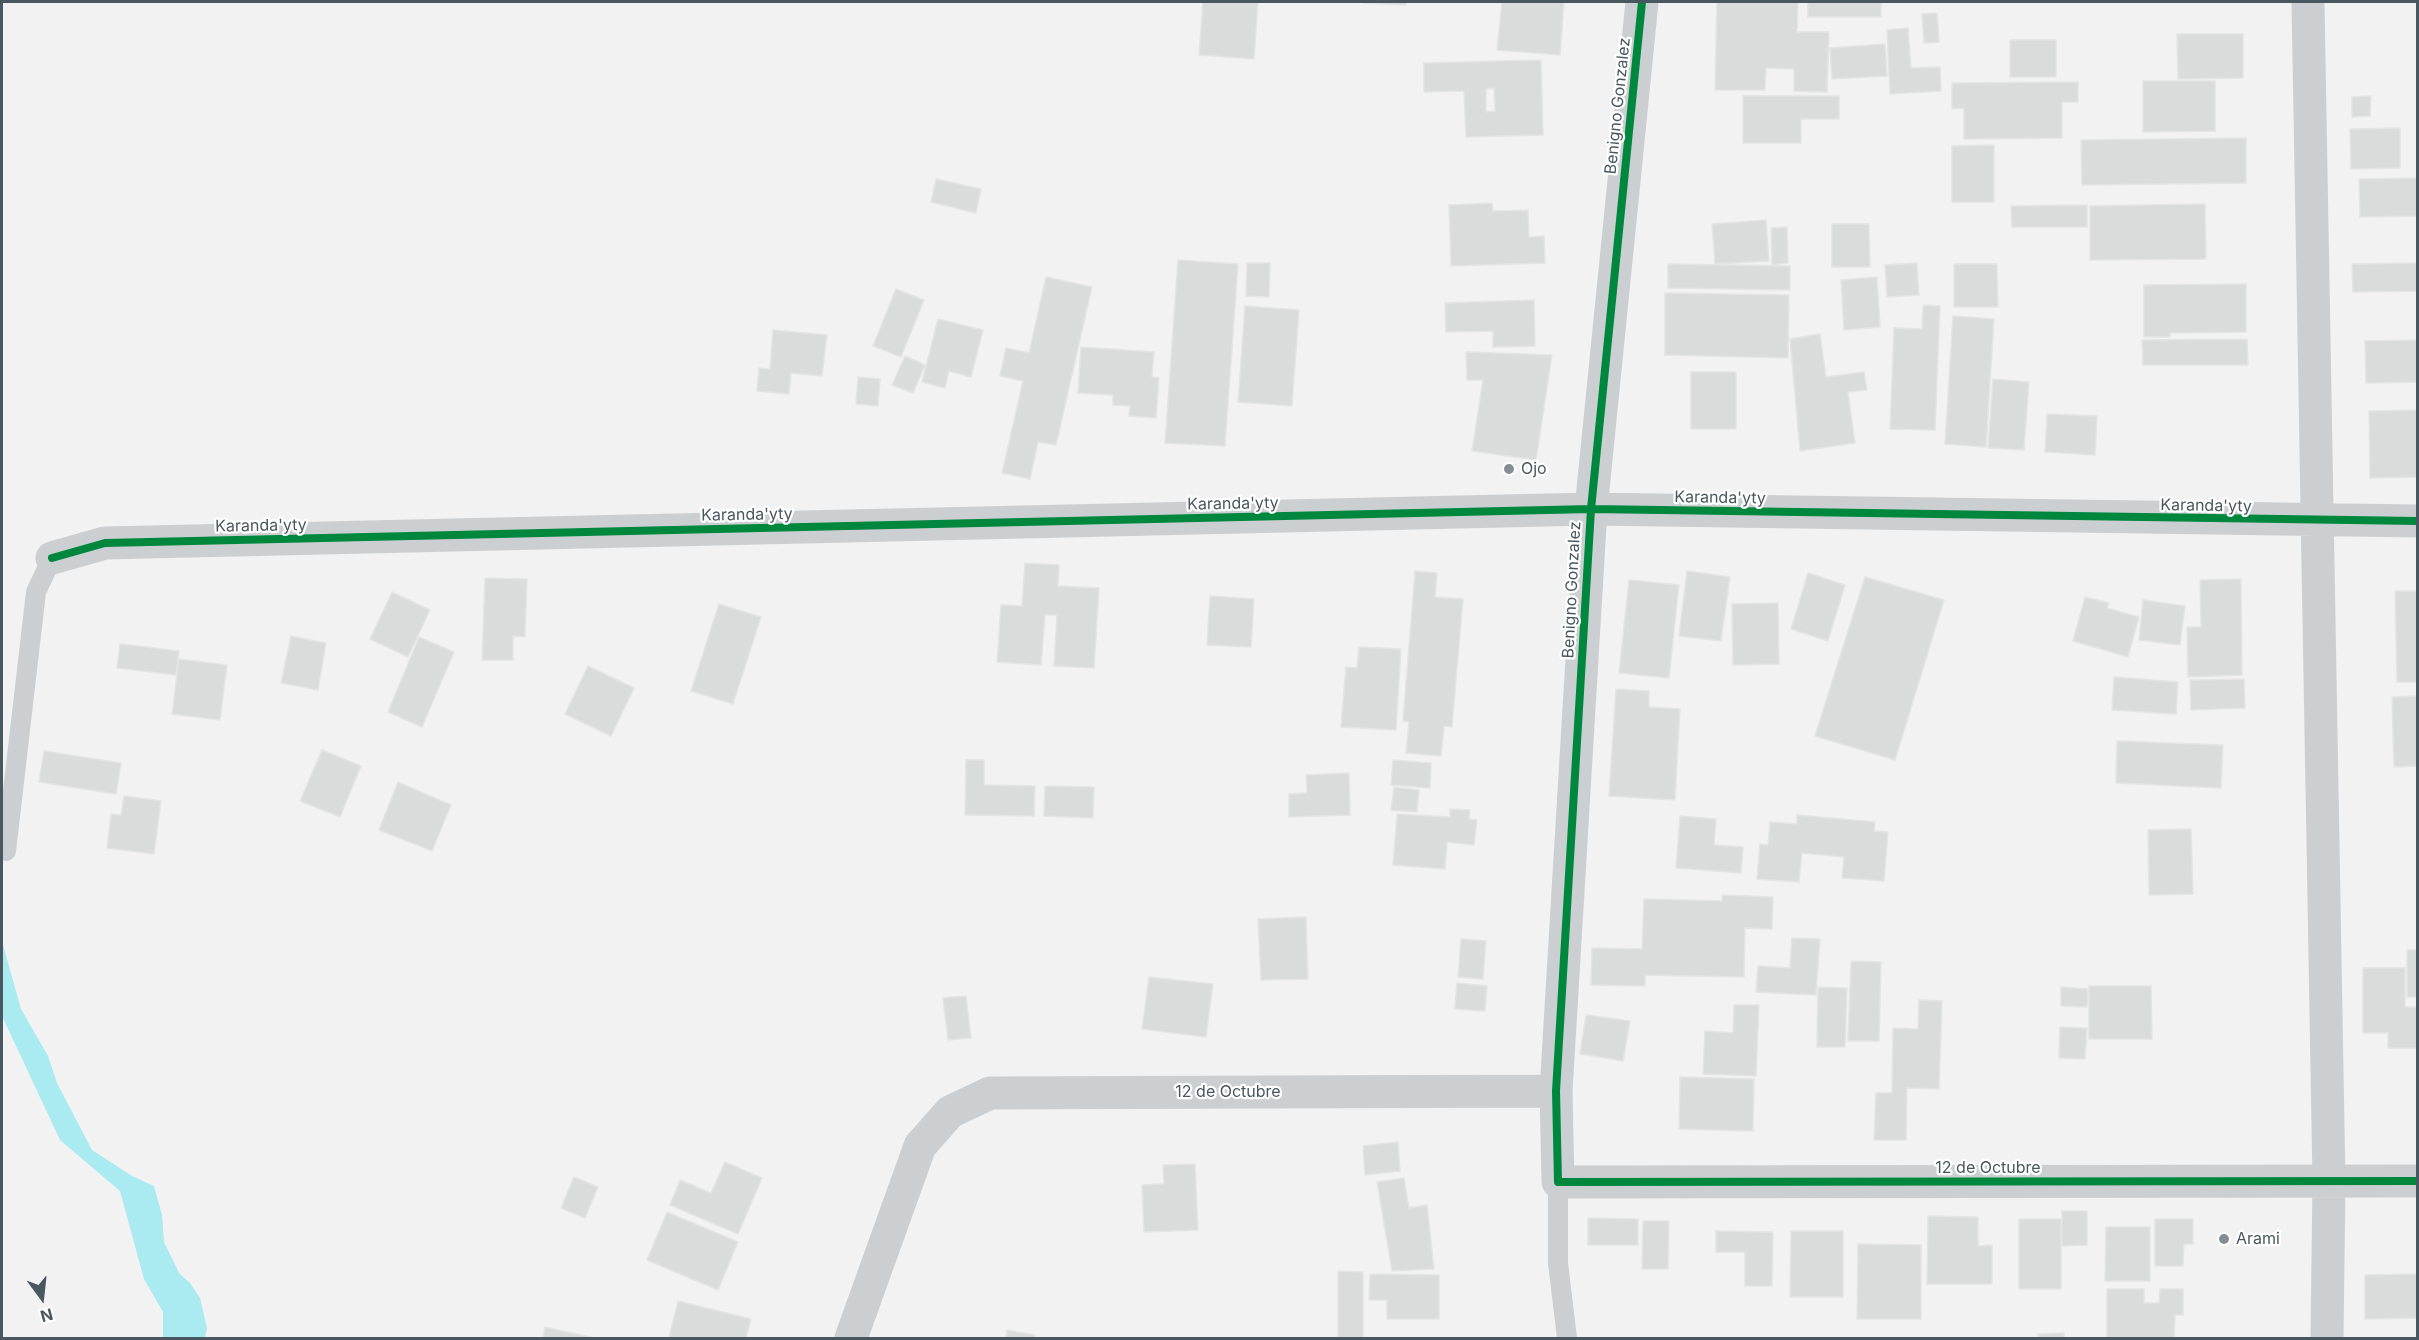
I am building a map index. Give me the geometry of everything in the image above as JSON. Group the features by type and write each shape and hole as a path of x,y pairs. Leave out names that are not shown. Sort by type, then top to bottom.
{"street":[{"name":"Benigno Gonzalez","path":"1558,1182 1556,1091 1591,509 1642,2"},
{"path":"2308,2 2329,1181 2327,1338"},
{"name":"Karanda'yty","path":"52,558 105,543 1591,509 2418,521"},
{"name":"12 de Octubre","path":"851,1338 920,1146 950,1112 990,1093 1556,1091"},
{"name":"12 de Octubre","path":"1558,1182 2418,1181"}],"lane":[{"path":"6,851 36,592 52,558"},
{"path":"1558,1182 1558,1263 1567,1338"}],"water":[{"path":"2,941 21,1009 48,1056 57,1083 92,1150 132,1176 154,1186 162,1215 164,1242 179,1273 190,1283 200,1298 207,1328 205,1338 163,1338 163,1312 144,1279 120,1191 60,1140 2,1016"}],"building":[{"path":"1203,2 1258,2 1254,59 1199,55"},
{"path":"1406,2 1406,5 1363,3"},
{"path":"1502,2 1564,2 1560,55 1497,50"},
{"path":"1717,2 1798,2 1797,32 1829,32 1827,92 1794,91 1794,69 1766,68 1765,90 1715,90"},
{"path":"1808,2 1881,2 1881,17 1808,17"},
{"path":"1937,13 1939,42 1924,43 1922,14"},
{"path":"1908,28 1911,68 1940,67 1941,91 1890,94 1887,30"},
{"path":"2177,34 2243,34 2243,78 2178,79"},
{"path":"2010,40 2056,40 2056,77 2010,77"},
{"path":"1885,44 1887,76 1832,79 1830,48"},
{"path":"1541,60 1543,135 1466,137 1464,91 1424,92 1424,63","holes":["1494,88 1495,111 1486,112 1486,89"]},
{"path":"2143,81 2215,81 2215,131 2143,132"},
{"path":"2078,82 2078,102 2062,102 2062,138 1964,139 1964,108 1952,109 1952,83"},
{"path":"1743,96 1839,96 1839,119 1801,119 1801,143 1743,143"},
{"path":"2371,96 2370,116 2352,117 2352,97"},
{"path":"2400,128 2400,168 2351,169 2350,129"},
{"path":"2246,138 2246,183 2082,185 2081,140"},
{"path":"1994,145 1994,202 1952,202 1952,146"},
{"path":"2418,178 2418,216 2360,217 2359,179"},
{"path":"936,179 981,189 976,213 931,202"},
{"path":"1492,203 1493,211 1528,210 1529,237 1544,236 1545,263 1451,266 1449,205"},
{"path":"2205,204 2206,259 2090,260 2090,206"},
{"path":"2087,205 2087,227 2012,227 2011,206"},
{"path":"1766,220 1769,261 1715,264 1712,224"},
{"path":"1832,224 1869,224 1870,267 1832,267"},
{"path":"1787,227 1788,263 1772,265 1771,228"},
{"path":"1178,260 1238,264 1225,446 1165,443"},
{"path":"1247,263 1270,263 1269,297 1246,296"},
{"path":"1917,263 1919,295 1887,297 1885,265"},
{"path":"2418,263 2418,291 2353,292 2352,264"},
{"path":"1668,264 1790,266 1790,290 1668,288"},
{"path":"1954,264 1997,264 1998,307 1954,307"},
{"path":"1046,277 1092,287 1056,445 1038,442 1030,479 1002,473 1023,381 1000,376 1006,348 1029,353"},
{"path":"1877,277 1880,327 1844,330 1841,280"},
{"path":"2246,284 2246,332 2170,333 2170,337 2144,337 2144,285"},
{"path":"896,289 924,300 901,357 873,346"},
{"path":"1665,293 1789,295 1788,358 1665,355"},
{"path":"1534,300 1535,346 1493,347 1493,331 1446,332 1445,303"},
{"path":"1923,305 1940,306 1935,430 1890,429 1894,328 1922,329"},
{"path":"1245,306 1299,310 1292,406 1238,402"},
{"path":"1953,316 1994,319 1986,447 1945,444"},
{"path":"938,319 983,330 971,377 949,371 945,388 922,382"},
{"path":"773,330 827,335 822,376 791,373 789,394 757,391 759,368 770,369"},
{"path":"1820,334 1826,377 1864,372 1867,390 1848,392 1855,443 1800,451 1790,339"},
{"path":"2247,339 2248,365 2143,365 2142,340"},
{"path":"2418,340 2418,382 2366,383 2365,341"},
{"path":"1081,347 1154,352 1152,377 1159,378 1156,418 1129,416 1130,406 1113,405 1113,395 1078,393"},
{"path":"1466,352 1552,355 1536,460 1472,451 1483,380 1467,380"},
{"path":"905,356 925,365 913,393 892,385"},
{"path":"1691,372 1736,372 1736,429 1691,429"},
{"path":"858,377 880,379 878,406 856,404"},
{"path":"1993,379 2029,382 2024,450 1988,448"},
{"path":"2418,410 2418,477 2370,478 2369,411"},
{"path":"2047,414 2097,416 2095,455 2045,452"},
{"path":"1025,563 1059,565 1058,586 1099,588 1094,668 1054,666 1057,615 1045,615 1041,665 997,662 1001,605 1022,606"},
{"path":"1415,571 1437,573 1435,597 1463,599 1452,727 1444,726 1441,756 1406,753 1409,722 1403,721"},
{"path":"1687,571 1730,577 1721,641 1679,636"},
{"path":"1808,573 1845,585 1828,641 1791,629"},
{"path":"1865,577 1944,600 1895,760 1815,736"},
{"path":"485,578 527,579 525,637 513,636 513,660 482,660"},
{"path":"2241,579 2242,675 2188,677 2187,627 2201,627 2200,580"},
{"path":"1629,580 1679,585 1669,678 1619,673"},
{"path":"2395,591 2418,591 2418,682 2397,682"},
{"path":"392,592 430,610 408,657 370,639"},
{"path":"1210,596 1254,599 1251,647 1207,645"},
{"path":"2085,597 2109,603 2107,608 2139,617 2128,657 2073,641"},
{"path":"2143,600 2185,606 2180,645 2139,640"},
{"path":"1778,603 1779,664 1733,665 1732,604"},
{"path":"719,604 761,617 733,704 691,691"},
{"path":"291,636 326,643 318,690 281,683"},
{"path":"419,637 454,652 422,727 388,712"},
{"path":"120,644 179,651 176,675 117,668"},
{"path":"1359,647 1401,649 1396,730 1341,727 1346,667 1357,668"},
{"path":"179,659 227,665 220,720 172,714"},
{"path":"588,666 634,688 611,736 565,714"},
{"path":"2114,677 2178,682 2176,714 2112,710"},
{"path":"2244,679 2245,708 2191,710 2190,680"},
{"path":"1616,689 1649,691 1649,707 1680,709 1675,800 1609,796"},
{"path":"2418,696 2418,766 2394,767 2392,697"},
{"path":"2117,741 2223,745 2221,788 2116,783"},
{"path":"322,750 361,766 340,817 300,801"},
{"path":"44,751 121,763 116,794 39,782"},
{"path":"966,760 984,760 984,785 1035,786 1034,816 965,815"},
{"path":"1393,760 1431,763 1430,788 1391,785"},
{"path":"1349,773 1350,815 1289,817 1289,794 1307,793 1306,775"},
{"path":"398,782 451,805 432,851 379,830"},
{"path":"1045,786 1094,787 1093,818 1044,816"},
{"path":"1394,787 1419,790 1417,812 1391,810"},
{"path":"124,796 161,801 154,854 107,848 111,814 121,815"},
{"path":"1450,809 1470,810 1469,819 1477,820 1474,845 1447,842 1445,869 1393,865 1397,814 1450,817"},
{"path":"1797,815 1875,822 1874,831 1888,832 1884,881 1842,878 1844,857 1802,853 1799,882 1757,879 1760,844 1768,845 1770,822 1797,824"},
{"path":"1680,816 1716,819 1714,845 1743,847 1741,873 1676,868"},
{"path":"2191,829 2193,894 2149,895 2148,830"},
{"path":"1722,895 1773,897 1772,929 1745,928 1744,977 1645,975 1645,986 1591,985 1592,948 1642,949 1644,899 1722,901"},
{"path":"1306,917 1308,979 1261,980 1258,919"},
{"path":"1792,938 1820,939 1816,995 1756,992 1758,966 1790,968"},
{"path":"1461,939 1486,941 1483,979 1458,977"},
{"path":"2407,950 2418,950 2418,997 2407,997"},
{"path":"1851,961 1881,962 1879,1041 1848,1041"},
{"path":"2363,968 2405,968 2405,1007 2418,1007 2418,1048 2388,1048 2388,1033 2363,1033"},
{"path":"1149,977 1213,984 1206,1037 1142,1029"},
{"path":"1457,983 1487,986 1485,1011 1455,1009"},
{"path":"2089,986 2151,986 2152,1039 2089,1039"},
{"path":"1818,987 1847,988 1845,1047 1817,1047"},
{"path":"2061,987 2088,989 2087,1007 2061,1006"},
{"path":"966,996 971,1038 948,1040 943,998"},
{"path":"1919,1000 1942,1001 1939,1089 1907,1088 1906,1140 1874,1140 1876,1093 1892,1093 1893,1028 1918,1029"},
{"path":"1734,1005 1759,1005 1756,1076 1703,1074 1705,1031 1733,1033"},
{"path":"1586,1015 1630,1021 1623,1061 1580,1054"},
{"path":"2060,1027 2087,1028 2085,1059 2059,1058"},
{"path":"1680,1077 1754,1079 1753,1131 1679,1129"},
{"path":"1398,1142 1400,1171 1365,1175 1363,1146"},
{"path":"725,1162 762,1178 738,1234 670,1205 680,1180 711,1193"},
{"path":"1195,1164 1198,1230 1144,1232 1142,1185 1164,1184 1163,1165"},
{"path":"574,1177 598,1187 585,1218 561,1208"},
{"path":"1404,1178 1409,1208 1427,1205 1434,1269 1392,1271 1377,1182"},
{"path":"2062,1211 2087,1211 2087,1245 2062,1246"},
{"path":"667,1212 738,1242 718,1290 647,1260"},
{"path":"1928,1216 1978,1217 1978,1246 1992,1245 1992,1284 1927,1284"},
{"path":"1588,1218 1638,1219 1638,1245 1588,1245"},
{"path":"2019,1219 2061,1219 2061,1289 2019,1289"},
{"path":"2155,1219 2193,1219 2193,1244 2184,1244 2183,1266 2155,1266"},
{"path":"1643,1221 1669,1221 1668,1269 1642,1269"},
{"path":"2106,1227 2150,1227 2150,1281 2105,1281"},
{"path":"1716,1231 1773,1232 1772,1286 1745,1286 1745,1252 1716,1252"},
{"path":"1791,1231 1843,1231 1843,1297 1790,1297"},
{"path":"1858,1244 1921,1245 1921,1319 1857,1319"},
{"path":"1338,1271 1363,1272 1363,1338 1338,1338"},
{"path":"1370,1274 1439,1275 1439,1319 1387,1319 1387,1300 1369,1300"},
{"path":"2418,1274 2418,1318 2365,1319 2365,1275"},
{"path":"2107,1289 2144,1289 2144,1303 2159,1303 2160,1289 2183,1289 2183,1315 2175,1315 2174,1338 2107,1338"},
{"path":"678,1301 751,1319 746,1338 669,1338"},
{"path":"545,1327 594,1338 543,1338"},
{"path":"1007,1330 1035,1335 1034,1338 1006,1338"},
{"path":"2064,1333 2064,1338 2039,1338 2038,1334"}],"cycle path":[{"path":"1642,2 1591,509 1556,1091 1558,1182 2418,1181"},
{"path":"52,558 105,543 1591,509 2418,521"}],"place":[{"name":"Ojo","path":"1509,469"},
{"name":"Arami","path":"2224,1239"}]}
